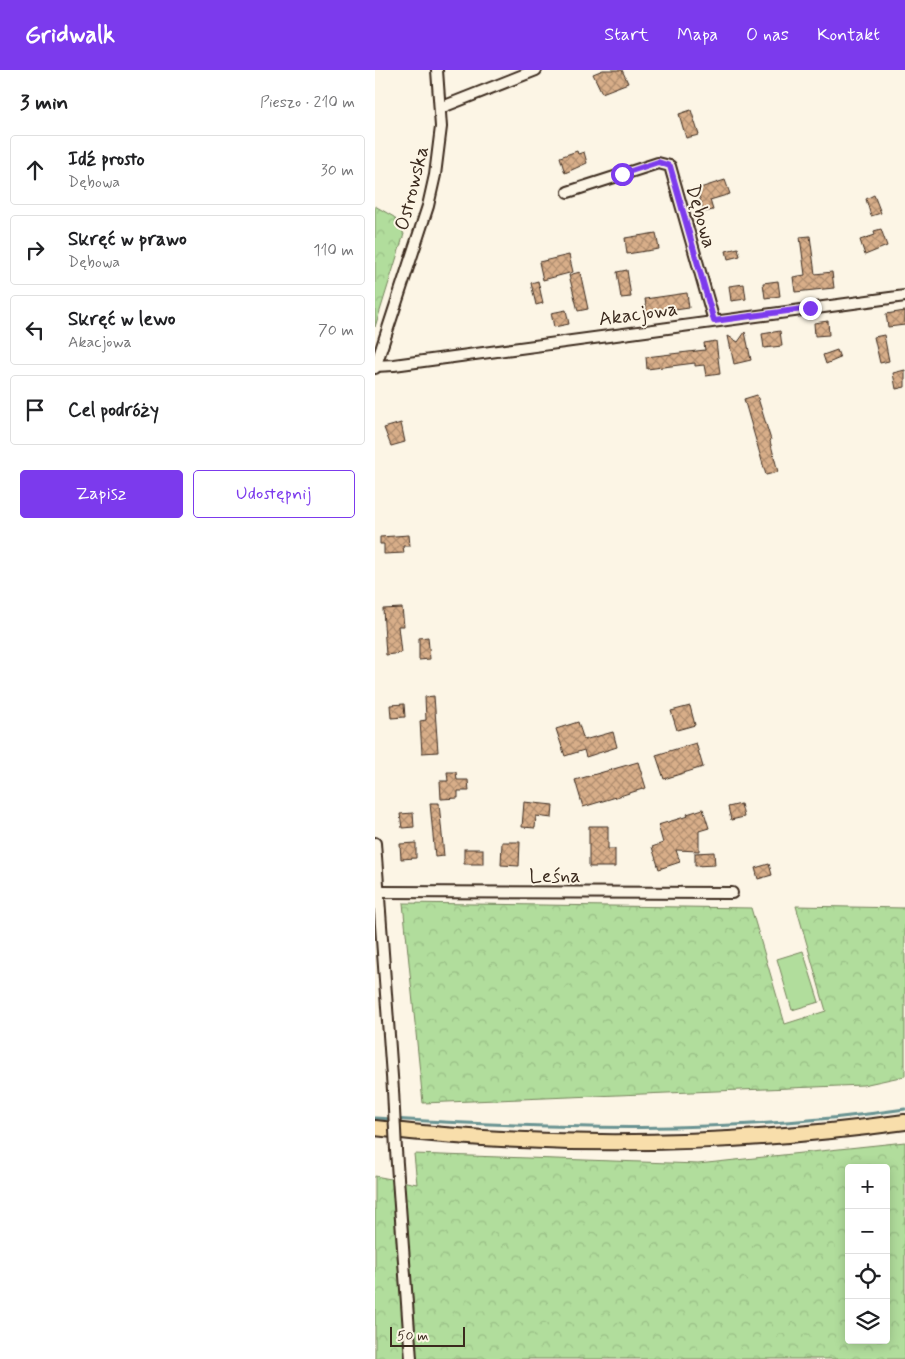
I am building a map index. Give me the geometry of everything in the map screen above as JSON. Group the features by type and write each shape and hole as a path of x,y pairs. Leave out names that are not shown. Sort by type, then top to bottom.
{"highway":[{"path":"375,1128 505,1138 652,1141 776,1135 905,1122"}],"street":[{"name":"Ostrowska","path":"375,366 429,206 440,148 440,108 437,70"},
{"path":"440,108 536,70"},
{"name":"Dębowa","path":"567,192 658,162 670,166 714,321"},
{"name":"Akacjowa","path":"375,366 905,296"},
{"path":"375,844 411,1359"},
{"name":"Leśna","path":"378,892 733,893"}],"green space":[{"path":"375,206 394,217 404,234 375,327"},
{"path":"403,903 751,908 785,1024 826,1011 796,906 905,908 905,1076 863,1085 423,1103"},
{"path":"803,951 819,1002 792,1010 777,959"},
{"path":"905,1142 905,1359 375,1359 375,1176 417,1184 414,1154 698,1164"}],"building":[{"path":"603,70 622,70 628,83 602,93 593,74"},
{"path":"691,110 699,135 686,138 679,114"},
{"path":"577,151 578,154 584,152 587,163 565,173 560,157"},
{"path":"725,180 730,194 710,200 713,210 704,212 697,189"},
{"path":"874,195 881,213 871,216 866,199"},
{"path":"881,229 887,246 865,255 860,240 875,235 874,231"},
{"path":"656,233 659,249 627,254 625,238"},
{"path":"810,236 815,274 832,272 834,288 795,292 793,277 805,275 800,237"},
{"path":"738,248 740,256 728,259 726,251"},
{"path":"569,255 573,272 543,280 539,262"},
{"path":"627,270 631,297 621,298 617,272"},
{"path":"580,272 588,309 578,311 569,275"},
{"path":"538,281 543,303 536,305 531,283"},
{"path":"778,281 780,296 765,298 763,283"},
{"path":"744,284 746,299 731,301 729,286"},
{"path":"687,293 689,308 647,314 645,299"},
{"path":"566,310 569,324 554,327 551,313"},
{"path":"905,311 905,325 888,327 886,314"},
{"path":"828,321 829,335 815,336 814,323"},
{"path":"780,331 782,346 764,348 762,334"},
{"path":"745,332 751,360 734,364 728,336 738,342"},
{"path":"884,335 889,361 880,363 874,337"},
{"path":"716,341 720,374 706,376 704,365 695,366 695,363 647,369 646,357 705,350 704,343"},
{"path":"837,350 840,358 826,364 823,355"},
{"path":"905,370 905,387 896,389 893,373"},
{"path":"757,395 771,440 778,472 766,475 744,399"},
{"path":"401,423 405,442 391,446 384,428"},
{"path":"409,535 410,546 403,546 404,553 384,554 384,544 380,544 380,537"},
{"path":"402,608 404,626 398,626 401,653 386,655 383,609"},
{"path":"428,637 430,659 419,660 419,638"},
{"path":"434,696 438,752 422,753 420,721 426,720 425,697"},
{"path":"404,704 405,717 391,718 390,705"},
{"path":"690,706 695,725 677,730 671,711"},
{"path":"578,722 584,740 613,732 617,747 586,757 584,750 565,756 556,729"},
{"path":"696,743 703,767 664,779 656,755"},
{"path":"638,762 646,788 583,807 575,780"},
{"path":"447,772 456,772 457,780 468,780 469,791 458,791 458,798 441,799 440,781 448,781"},
{"path":"524,802 553,805 552,818 536,816 535,828 522,827"},
{"path":"430,803 439,803 444,856 435,857"},
{"path":"741,804 744,817 731,820 728,807"},
{"path":"703,809 709,828 699,831 699,851 676,850 680,862 659,869 652,847 663,843 658,825 688,816 687,814"},
{"path":"413,813 414,827 402,828 400,814"},
{"path":"589,826 608,826 608,849 615,849 615,867 589,867"},
{"path":"502,842 520,842 519,866 501,865"},
{"path":"416,843 416,858 401,859 400,844"},
{"path":"464,849 483,849 483,864 464,864"},
{"path":"714,852 715,865 695,866 695,853"},
{"path":"769,864 772,875 758,879 755,868"}],"waterway":[{"path":"375,1118 574,1127 707,1126 773,1123 905,1109"}],"route":[{"path":"622,174 658,162 670,166 714,321 810,308"}]}
